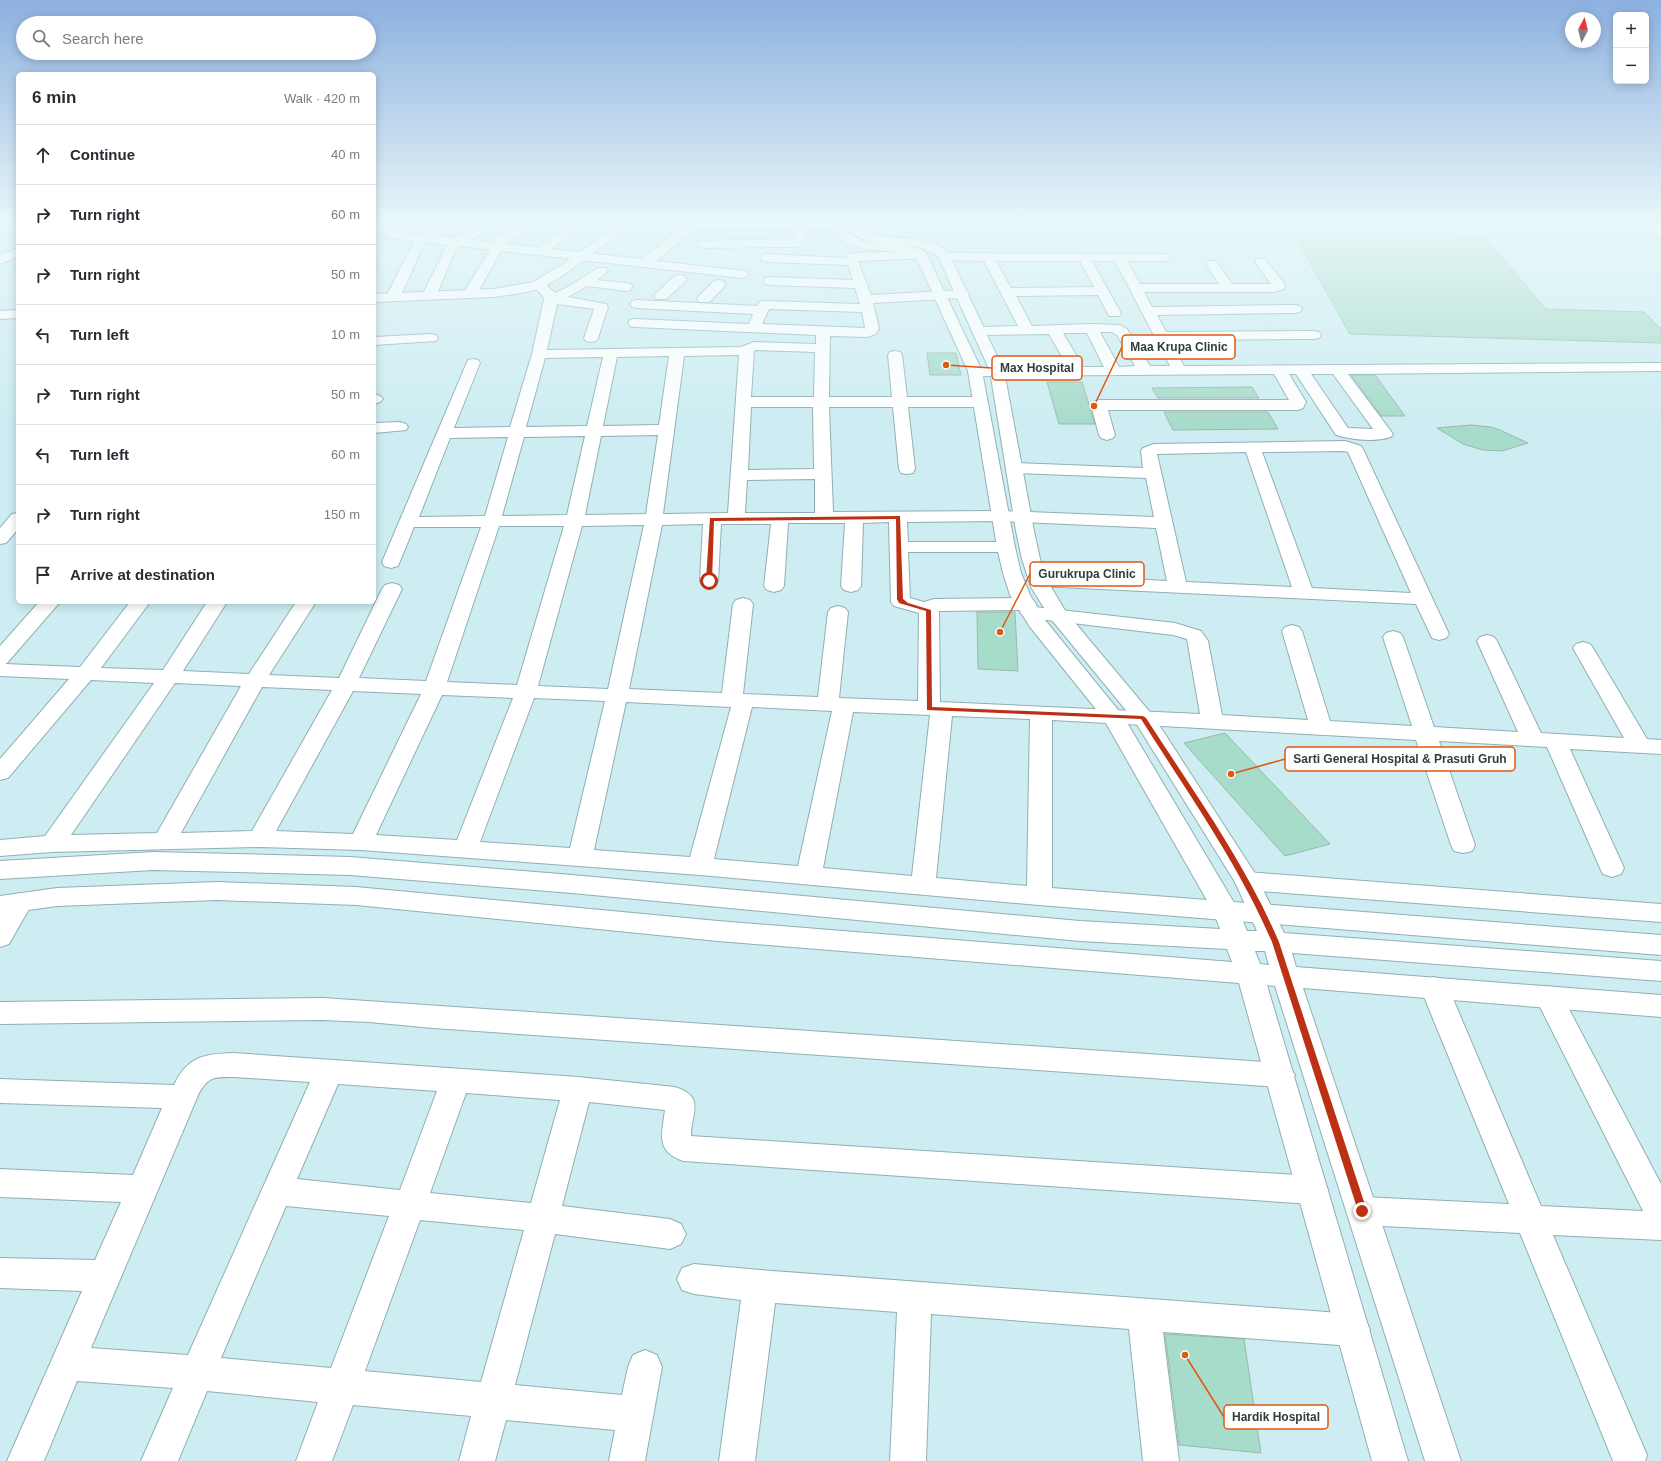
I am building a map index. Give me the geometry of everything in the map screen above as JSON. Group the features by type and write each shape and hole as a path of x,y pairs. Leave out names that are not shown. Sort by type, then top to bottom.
{"street":[{"path":"393,297 397,289"},
{"path":"429,296 432,289"},
{"path":"470,294 472,289"},
{"path":"376,298 470,294 520,289"},
{"path":"361,842 434,688 492,521 539,354 551,299 549,294 543,289"},
{"path":"551,299 574,289"},
{"path":"662,296 669,289"},
{"path":"704,299 714,289"},
{"path":"635,324 861,334 871,331 872,328 867,303 862,289"},
{"path":"947,289 979,331 986,372 1014,468 1011,517 1006,547 1012,573 1020,595 1037,623 1112,716 1226,911 1238,940 1250,973 1280,1075 1390,1461"},
{"path":"950,289 951,295 986,372 980,402 1011,517 1032,559 1041,587 1058,615 1143,718 1247,881 1276,942 1443,1461"},
{"path":"1005,289 1027,329"},
{"path":"1136,289 1179,370"},
{"path":"1107,434 1099,405 1298,405 1298,402 1273,370 1256,353 1232,311 1223,289"},
{"path":"1007,292 1102,291 1114,313"},
{"path":"753,329 764,305 867,303 951,295"},
{"path":"551,299 578,302 601,307 591,338"},
{"path":"637,304 762,310"},
{"path":"1147,311 1295,310"},
{"path":"0,315 16,314"},
{"path":"979,331 1091,328 1119,329 1145,371"},
{"path":"1091,328 1114,371"},
{"path":"1053,329 1078,371"},
{"path":"823,332 821,402 824,518"},
{"path":"1161,336 1314,335"},
{"path":"376,341 431,338"},
{"path":"539,354 746,351 754,346 822,348"},
{"path":"736,519 746,351"},
{"path":"580,857 617,696 654,520 677,352"},
{"path":"466,848 526,692 575,520 611,353"},
{"path":"895,355 907,469"},
{"path":"391,562 473,363"},
{"path":"986,372 1661,367"},
{"path":"1301,370 1342,432 1351,434 1385,434 1336,369"},
{"path":"744,402 980,402"},
{"path":"376,428 400,427"},
{"path":"445,433 667,430"},
{"path":"1178,587 1152,473 1148,453 1149,450 1345,446 1355,450 1439,634"},
{"path":"1252,447 1304,593"},
{"path":"1014,468 1152,473"},
{"path":"739,475 823,474"},
{"path":"408,522 1011,517 1164,523"},
{"path":"774,586 780,518"},
{"path":"851,586 854,518"},
{"path":"898,518 901,602 928,610"},
{"path":"709,581 712,519"},
{"path":"0,539 16,520"},
{"path":"899,547 1006,547"},
{"path":"1038,580 1423,599"},
{"path":"260,839 346,684 392,589"},
{"path":"0,659 48,604"},
{"path":"0,773 86,674 138,604"},
{"path":"52,844 169,677 216,604"},
{"path":"165,840 255,681 305,604"},
{"path":"700,866 737,701 743,604"},
{"path":"928,610 934,605 1028,608 1058,615 1175,628 1194,635 1198,641 1212,721"},
{"path":"923,886 936,709 928,610"},
{"path":"809,875 836,705 838,612"},
{"path":"1292,631 1321,728"},
{"path":"1393,636 1463,845"},
{"path":"1487,641 1544,740 1612,868"},
{"path":"1583,648 1640,746"},
{"path":"0,670 1112,716 1661,747"},
{"path":"1039,896 1041,713"},
{"path":"0,848 52,844 165,840 260,839 361,842 466,848 809,875 1039,896 1661,945"},
{"path":"0,870 153,861 350,866 580,885 1080,931 1276,942 1661,972"},
{"path":"1247,881 1661,913"},
{"path":"0,937 10,903 57,897 217,891 356,896 718,931 1661,1006"},
{"path":"1434,987 1629,1455"},
{"path":"1549,997 1661,1215"},
{"path":"0,1013 323,1009 369,1011 441,1018 1280,1075"},
{"path":"25,1461 190,1079 200,1069 213,1065 234,1065 456,1080 578,1089 675,1099 680,1103 682,1110 675,1139 678,1145 682,1148 1312,1190"},
{"path":"159,1461 329,1071"},
{"path":"314,1461 456,1080"},
{"path":"477,1461 578,1089"},
{"path":"0,1091 182,1097"},
{"path":"0,1183 142,1189"},
{"path":"276,1191 543,1218 670,1234"},
{"path":"1362,1211 1661,1226"},
{"path":"0,1274 104,1276"},
{"path":"694,1279 760,1286 1353,1330"},
{"path":"737,1461 760,1286"},
{"path":"908,1461 915,1297"},
{"path":"1144,1314 1161,1461"},
{"path":"67,1363 197,1373 636,1414"},
{"path":"627,1461 645,1368"}],"building":[{"path":"1325,289 1529,289 1546,309 1644,312 1661,329 1661,343 1350,334"},
{"path":"927,353 956,353 961,375 930,375"},
{"path":"1351,375 1375,375 1405,416 1381,416"},
{"path":"1047,382 1082,382 1095,424 1059,424"},
{"path":"1252,387 1259,398 1158,398 1152,388"},
{"path":"1164,412 1268,412 1278,429 1173,430"},
{"path":"1471,425 1491,427 1528,443 1502,451 1483,450 1463,444 1437,428"},
{"path":"977,612 1015,612 1018,671 978,669"},
{"path":"1225,733 1330,844 1285,856 1184,743"},
{"path":"1165,1334 1244,1339 1261,1453 1179,1445"}],"place":[{"name":"Max Hospital","path":"946,365"},
{"name":"Maa Krupa Clinic","path":"1094,406"},
{"name":"Gurukrupa Clinic","path":"1000,632"},
{"name":"Sarti General Hospital & Prasuti Gruh","path":"1231,774"},
{"name":"Hardik Hospital","path":"1185,1355"}],"route":[{"path":"709,581 712,519 898,518 900,599 901,602 906,604 928,610 929,709 1143,718 1247,881 1276,942 1362,1211"}]}
